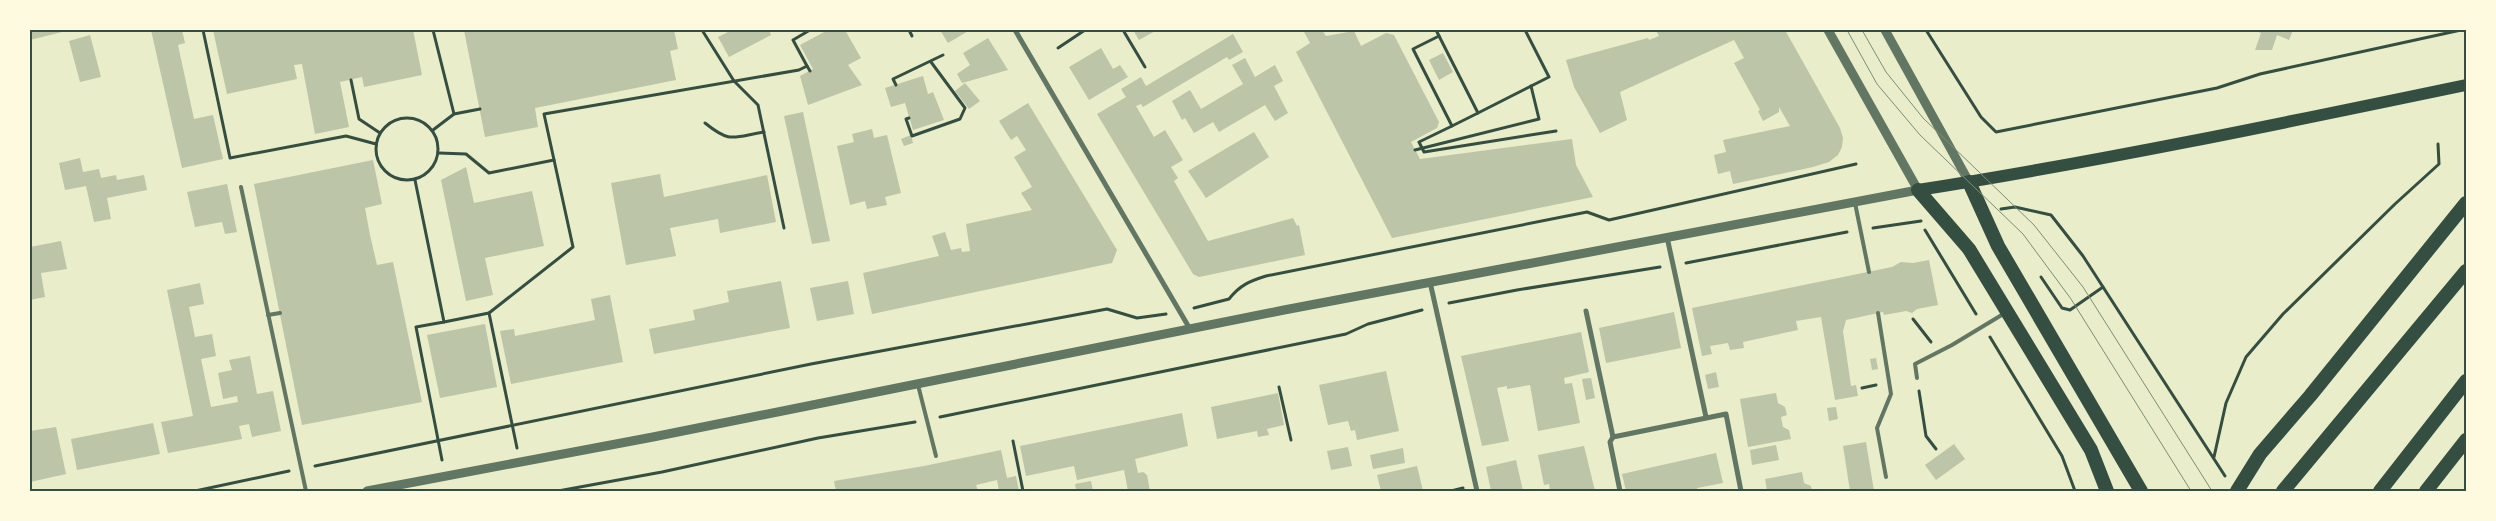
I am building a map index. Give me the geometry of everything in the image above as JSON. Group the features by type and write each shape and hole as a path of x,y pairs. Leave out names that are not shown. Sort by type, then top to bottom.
{"highway":[{"path":"1969,182 2001,251 2140,491"},
{"path":"1918,190 1970,249 2091,450 2107,491"},
{"path":"2233,487 2310,396 2466,203"},
{"path":"2283,491 2466,271"},
{"path":"2380,491 2466,380"},
{"path":"2426,491 2466,440"}],"main road":[{"path":"1918,190 2183,143 2466,85"}],"street":[{"path":"1015,30 1190,329"},
{"path":"367,491 520,460 653,437 1430,282 1918,190 1828,30"},
{"path":"1885,30 1969,182"},
{"path":"1667,237 1706,418"},
{"path":"1430,282 1477,491"},
{"path":"1586,311 1612,437 1610,442 1620,491"},
{"path":"1612,437 1726,414 1741,491"}],"lane":[{"path":"241,187 306,491"},
{"path":"1854,202 1869,272"},
{"path":"1917,378 1914,364 1939,352 2007,312"},
{"path":"268,315 280,313"},
{"path":"1878,313 1891,394 1888,404 1879,419 1877,428 1886,477"},
{"path":"918,383 936,456"}],"path":[{"path":"203,30 230,158 346,136 376,144"},
{"path":"432,30 454,114"},
{"path":"702,30 734,81 758,105 784,228"},
{"path":"810,30 792,40 810,71"},
{"path":"909,30 912,36"},
{"path":"1058,48 1085,30"},
{"path":"1123,30 1145,67"},
{"path":"1436,30 1478,113"},
{"path":"1525,30 1549,77 1418,142 1424,152 1556,131"},
{"path":"1926,30 1981,117 1996,132 2216,88 2260,74 2460,30"},
{"path":"1439,36 1413,49 1452,126"},
{"path":"896,85 894,79 943,55"},
{"path":"909,118 906,118 912,136 960,119 963,114 965,108 931,62"},
{"path":"445,476 416,327 490,313 572,247 544,114 799,70 807,66"},
{"path":"351,80 359,120 380,133"},
{"path":"1415,150 1539,119 1531,86"},
{"path":"433,130 454,114 480,109"},
{"path":"412,117 424,122 433,130 438,141 439,153 434,165 426,174 415,180 403,180 387,172 376,156 376,144 380,133 388,123 400,118 412,117"},
{"path":"705,122 722,136 731,138 764,132"},
{"path":"2214,458 2226,403 2246,357 2297,301 2395,204 2439,164 2438,144"},
{"path":"439,153 466,154 489,173 554,160"},
{"path":"194,491 811,364 1108,309 1137,318 1180,312 1230,299 1238,288 1246,282 1266,276 1586,212 1609,220 1856,164"},
{"path":"415,180 444,322"},
{"path":"2051,215 2104,287 2233,487"},
{"path":"558,491 586,484 662,472 818,438 927,420 1346,334 1368,324 1435,306 1517,290 1673,265 1860,230 1920,221 1938,254 2062,456 2075,491"},
{"path":"2038,273 2062,308 2070,310 2104,287"},
{"path":"490,313 520,460"},
{"path":"1913,319 1939,352"},
{"path":"1917,378 1926,436 1936,449"},
{"path":"1279,387 1291,440"},
{"path":"1013,441 1023,491"},
{"path":"586,484 588,491"}],"building":[{"path":"30,30 66,30 66,31 30,40"},
{"path":"151,30 182,30 185,43 178,45 194,119 213,115 223,159 182,168"},
{"path":"213,30 385,30 385,32 413,30 422,75 364,87 362,77 340,82 349,127 315,134 302,64 294,65 297,79 227,94"},
{"path":"464,30 674,30 678,49 670,51 676,80 535,108 538,127 485,137"},
{"path":"732,30 769,30 771,35 729,57 718,37"},
{"path":"828,30 845,30 861,58 848,65 862,85 808,105 800,76 813,69 800,45"},
{"path":"940,30 970,30 948,43"},
{"path":"1133,30 1157,30 1139,40"},
{"path":"1303,30 1322,30 1326,36 1354,31 1361,46 1386,33 1394,35 1439,122 1437,128 1411,142 1420,159 1572,139 1576,165 1593,197 1392,238 1296,52 1310,43"},
{"path":"1656,30 1785,30 1840,128 1843,138 1842,147 1838,155 1829,162 1813,167 1733,184 1730,171 1718,174 1714,155 1726,152 1723,140 1790,126 1779,107 1779,112 1763,121 1758,111 1760,110 1734,63 1744,58 1734,40 1620,92 1627,120 1600,133 1574,87 1566,60 1648,38 1649,40 1659,36"},
{"path":"2252,30 2293,30 2289,40 2277,35 2272,50 2255,50 2261,33"},
{"path":"1233,34 1243,52 1229,60 1227,57 1143,107 1141,104 1136,106 1154,137 1165,130 1183,160 1171,167 1178,178 1174,181 1208,241 1293,218 1297,226 1299,225 1305,255 1199,277 1193,274 1097,114 1126,97 1121,89 1141,77 1146,86"},
{"path":"90,35 101,77 80,82 69,41"},
{"path":"988,38 1008,70 962,83 957,74 970,65 963,53"},
{"path":"1101,48 1113,69 1120,65 1128,77 1089,100 1069,67"},
{"path":"1443,53 1453,72 1439,80 1429,60"},
{"path":"1245,58 1255,77 1275,65 1283,81 1274,86 1288,113 1275,121 1265,105 1219,132 1213,122 1194,133 1185,118 1182,120 1172,101 1190,90 1201,109 1243,84 1232,65"},
{"path":"923,76 928,94 933,92 944,120 913,130 905,103 891,107 885,88"},
{"path":"965,83 980,101 969,109 955,91"},
{"path":"1028,103 1117,250 1112,263 872,314 863,273 939,256 932,236 945,232 951,250 961,248 962,252 970,251 966,224 1032,210 1021,193 1032,187 1014,157 1026,150 1017,136 1011,140 999,121"},
{"path":"803,112 830,241 812,244 784,116"},
{"path":"872,129 874,138 887,135 901,193 885,197 887,205 867,209 865,201 850,205 837,146 854,142 852,134"},
{"path":"1254,132 1269,157 1206,198 1188,171"},
{"path":"911,135 913,143 904,146 901,139"},
{"path":"80,158 83,172 99,169 101,178 116,175 117,180 144,175 147,190 107,198 111,219 94,222 86,186 65,190 59,163"},
{"path":"373,160 382,204 365,208 370,235 377,265 393,262 422,402 302,425 254,184"},
{"path":"466,167 474,203 532,191 544,246 485,258 493,295 466,301 441,180"},
{"path":"660,174 664,197 767,175 776,222 720,233 718,219 670,228 676,256 626,265 611,183"},
{"path":"227,184 237,232 225,234 222,222 195,227 187,192"},
{"path":"61,241 67,269 41,273 45,297 30,300 30,247"},
{"path":"1929,260 1938,305 1917,309 1912,313 1906,311 1884,315 1883,312 1846,320 1843,331 1851,386 1856,385 1858,396 1835,400 1821,317 1796,321 1798,330 1743,342 1744,348 1730,350 1728,343 1710,346 1712,354 1702,356 1692,308 1892,267 1901,262 1913,263"},
{"path":"781,281 790,328 654,354 649,329 695,320 693,310 729,302 727,291"},
{"path":"848,281 854,314 817,321 810,288"},
{"path":"200,283 204,304 189,307 195,337 212,334 216,356 201,359 211,407 238,402 237,396 223,399 218,373 232,370 229,360 250,356 257,394 273,391 281,431 252,437 249,424 239,426 242,439 168,453 161,422 193,416 167,290"},
{"path":"610,295 623,362 511,384 500,331 514,329 515,336 595,320 591,299"},
{"path":"1674,312 1681,348 1606,363 1599,328"},
{"path":"485,324 497,387 440,398 427,335"},
{"path":"1581,332 1589,372 1564,378 1565,384 1572,383 1580,423 1538,431 1530,385 1507,389 1507,386 1497,388 1509,441 1482,446 1461,356"},
{"path":"1876,358 1878,369 1872,370 1870,359"},
{"path":"1386,371 1399,431 1357,440 1355,430 1351,431 1348,421 1328,425 1319,385"},
{"path":"1716,372 1719,387 1708,389 1705,375"},
{"path":"1591,378 1595,398 1586,400 1582,379"},
{"path":"1278,393 1284,425 1267,429 1269,435 1258,437 1257,431 1217,439 1211,407"},
{"path":"1776,393 1778,403 1785,407 1787,415 1781,417 1783,427 1789,430 1791,439 1748,447 1740,399"},
{"path":"1836,407 1838,419 1829,421 1827,408"},
{"path":"1182,413 1188,446 1135,459 1138,473 1143,472 1147,475 1150,491 1128,491 1124,470 1077,480 1074,466 1026,476 1020,446"},
{"path":"153,423 160,454 77,470 71,439"},
{"path":"56,427 66,474 30,482 30,431"},
{"path":"1866,442 1874,491 1850,491 1843,446"},
{"path":"1954,444 1965,459 1936,480 1925,465"},
{"path":"1776,445 1779,460 1752,465 1750,450"},
{"path":"1584,446 1595,491 1550,491 1549,484 1544,485 1538,455"},
{"path":"1348,447 1352,466 1331,470 1327,451"},
{"path":"1403,448 1405,463 1373,469 1370,455"},
{"path":"1001,450 1007,478 1016,476 1019,491 999,491 997,480 976,485 978,491 836,491 834,481 924,466"},
{"path":"1716,453 1723,483 1697,488 1698,491 1626,491 1622,474"},
{"path":"1516,460 1523,491 1491,491 1486,467"},
{"path":"1417,466 1423,491 1381,491 1377,475"},
{"path":"1802,472 1804,483 1811,486 1812,491 1767,491 1765,479"},
{"path":"1091,481 1093,491 1073,491 1076,489 1075,484"}],"tram line":[{"path":"1847,30 1877,84 1920,135 2023,234 2071,299 2191,491"},
{"path":"1862,30 1886,72 1923,118 2034,225 2083,287 2212,491"}]}
